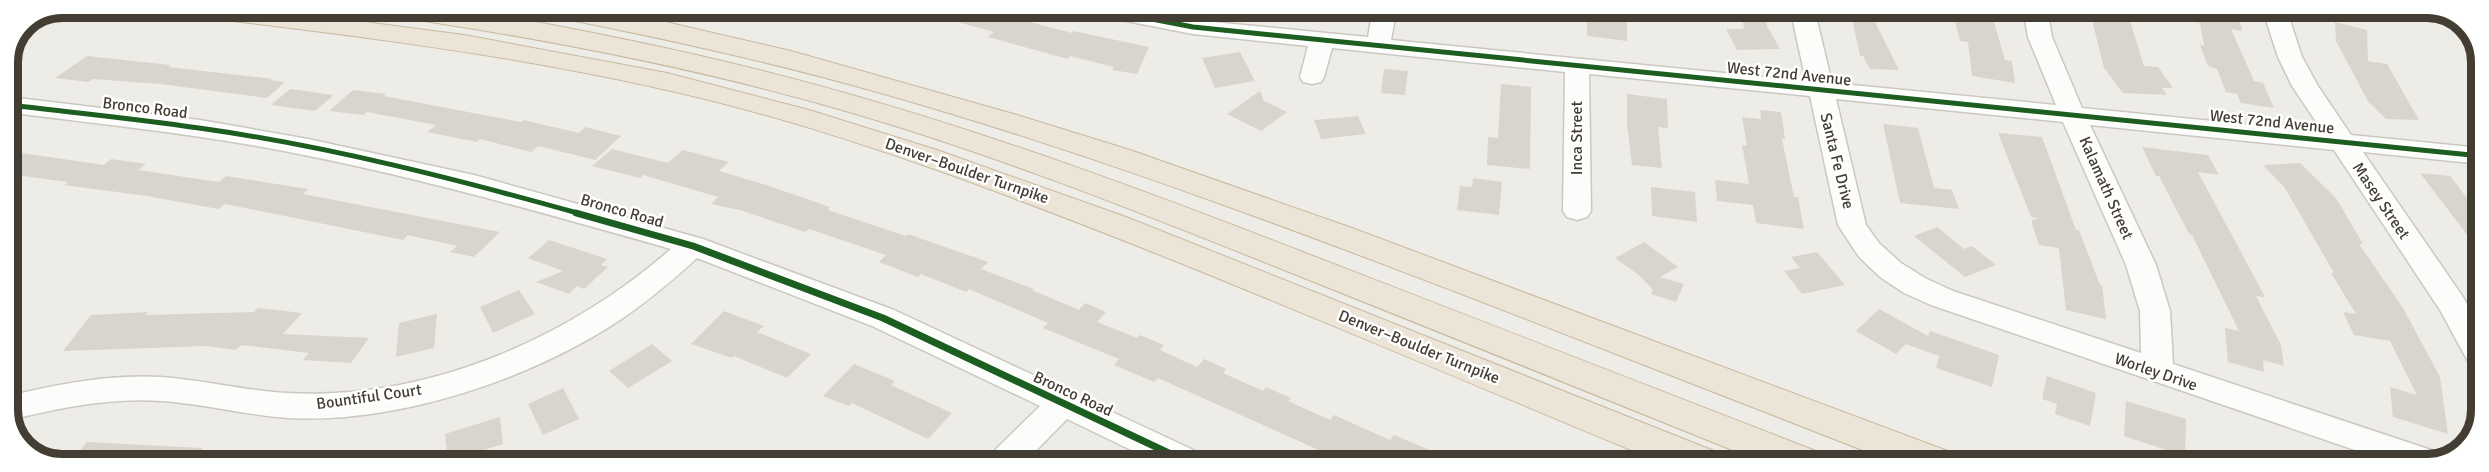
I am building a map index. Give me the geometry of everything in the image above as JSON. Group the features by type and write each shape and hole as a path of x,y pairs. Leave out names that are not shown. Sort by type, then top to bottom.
{"highway":[{"name":"Denver–Boulder Turnpike","path":"277,18 405,33 549,57 693,88 841,129 962,168 1078,210 1680,454"},
{"path":"455,18 513,26 654,53 805,90 929,126 1138,200 1782,454"},
{"path":"604,18 685,33 811,63 1051,133 1329,231 1914,454"},
{"path":"1787,404 1930,454"}],"street":[{"name":"West 72nd Avenue","path":"1182,18 1322,40 2471,155"},
{"path":"1378,45 1383,18"},
{"name":"Santa Fe Drive","path":"1804,18 1819,91 1852,225 1869,250 1887,268"},
{"name":"Kalamath Street","path":"2037,18 2040,37 2141,265 2152,297 2155,311 2158,372"},
{"name":"Masey Street","path":"2277,18 2290,57 2305,86 2452,305 2471,339"},
{"path":"1312,77 1322,40"},
{"name":"Inca Street","path":"1576,211 1577,65"},
{"name":"Bronco Road","path":"18,106 200,128 308,147 474,184 693,246 883,318 1170,454"},
{"name":"Bountiful Court","path":"18,406 83,394 142,389 307,406 382,398 438,386 494,369 585,326 630,298 693,246"},
{"name":"Worley Drive","path":"1887,268 1918,289 1942,298 2404,454"},
{"path":"1012,454 1062,404"}],"building":[{"path":"943,18 1014,18 1072,33 1073,31 1149,47 1137,74 1112,70 1114,67 1070,56 1068,59 988,37 994,32"},
{"path":"1587,18 1627,20 1627,41 1587,36"},
{"path":"1742,18 1766,18 1767,26 1780,49 1737,50 1726,29 1744,29"},
{"path":"1852,18 1875,18 1899,70 1870,69 1863,56 1860,56"},
{"path":"1954,18 1993,18 2005,60 2012,61 2015,83 1972,76 1968,42 1960,41"},
{"path":"2092,18 2129,18 2144,66 2158,67 2173,88 2162,88 2167,95 2123,93 2104,68"},
{"path":"2171,18 2239,18 2242,31 2231,29 2254,81 2263,83 2274,108 2241,103 2237,94 2226,92 2217,69 2208,66 2200,45 2204,46 2200,23"},
{"path":"2335,22 2367,30 2368,61 2387,64 2419,120 2386,119 2369,102 2370,105 2336,41"},
{"path":"1240,52 1255,81 1215,88 1202,58"},
{"path":"87,56 171,65 168,67 285,82 267,98 160,84 93,79 88,82 55,78"},
{"path":"1384,69 1408,71 1405,95 1381,93"},
{"path":"1501,84 1531,87 1530,169 1487,165 1488,137 1498,138"},
{"path":"290,89 334,95 315,111 271,105"},
{"path":"353,90 386,94 384,96 521,122 524,120 579,133 585,127 621,136 595,160 538,146 531,152 480,139 477,142 427,132 436,125 367,112 363,115 329,111"},
{"path":"1260,91 1264,101 1287,112 1261,131 1227,114"},
{"path":"1627,94 1667,99 1668,128 1658,127 1662,168 1632,165 1627,124"},
{"path":"1760,110 1781,112 1785,139 1782,139 1794,197 1798,197 1804,229 1756,223 1753,205 1717,201 1715,180 1749,184 1742,145 1747,146 1742,117 1761,119"},
{"path":"1358,116 1366,134 1321,139 1314,120"},
{"path":"1883,124 1918,128 1934,188 1952,190 1959,209 1900,203"},
{"path":"1998,133 2042,137 2076,230 2079,230 2100,285 2102,285 2106,319 2066,310 2059,248 2039,245 2032,224 2032,220 2038,218 2031,217"},
{"path":"2142,147 2208,155 2219,175 2198,172 2265,297 2256,296 2281,345 2284,366 2263,360 2264,372 2228,362 2225,328 2239,331 2192,235 2189,234 2159,176 2156,176"},
{"path":"612,149 668,163 683,150 729,162 719,171 830,207 828,210 906,236 908,234 988,262 981,269 1034,289 1032,290 1079,310 1085,303 1106,312 1097,322 1137,338 1140,335 1164,345 1160,350 1197,367 1204,359 1226,369 1223,373 1263,391 1266,387 1291,398 1288,401 1330,420 1334,415 1390,440 1394,435 1439,454 1328,454 1158,378 1154,382 1114,365 1119,359 1043,328 1048,323 969,289 966,292 921,274 918,277 879,262 886,255 809,229 805,232 740,210 711,204 718,197 643,175 640,178 592,166"},
{"path":"18,152 104,165 111,159 146,164 138,170 219,182 226,176 308,189 303,194 500,232 474,257 450,252 457,246 408,235 403,240 225,204 218,209 147,196 64,185 68,182 18,175"},
{"path":"2300,163 2336,198 2363,244 2359,244 2403,308 2440,377 2448,434 2393,417 2390,387 2417,395 2390,341 2354,335 2343,312 2356,314 2285,188 2263,165"},
{"path":"2420,173 2450,176 2471,203 2471,240"},
{"path":"1473,178 1502,182 1499,215 1457,210 1460,186 1472,187"},
{"path":"1651,187 1695,192 1697,222 1652,216"},
{"path":"1937,227 1964,249 1972,246 1996,265 1965,277 1914,236"},
{"path":"549,240 607,259 601,265 608,267 584,289 577,286 569,294 536,282 563,271 528,258"},
{"path":"1644,242 1678,267 1660,277 1684,284 1676,302 1651,294 1653,290 1639,275 1615,258"},
{"path":"1817,252 1845,285 1802,294 1784,271 1800,268 1791,257"},
{"path":"519,290 535,314 493,333 480,307"},
{"path":"258,308 302,313 283,334 369,338 351,363 303,360 309,353 241,345 236,350 207,346 63,351 91,315 148,312 145,315 254,312"},
{"path":"1879,309 1928,336 1930,331 1999,355 1992,387 1936,368 1939,356 1906,344 1896,354 1856,331"},
{"path":"724,311 764,326 757,332 811,354 787,378 734,356 732,358 691,344"},
{"path":"437,314 434,348 396,357 399,323"},
{"path":"652,344 672,361 628,388 609,371"},
{"path":"854,364 895,381 891,385 952,413 928,439 852,403 849,406 823,396"},
{"path":"2047,376 2096,393 2090,426 2055,414 2057,404 2042,399"},
{"path":"563,388 579,419 543,435 528,404"},
{"path":"2126,401 2186,419 2185,454 2124,436"},
{"path":"500,417 503,444 471,454 447,454 445,434"},
{"path":"87,442 202,448 202,454 77,454"}],"cycle path":[{"path":"1147,18 1193,27 2471,155"},
{"path":"18,106 200,128 308,147 474,184 693,246 883,318 1171,454"}]}
